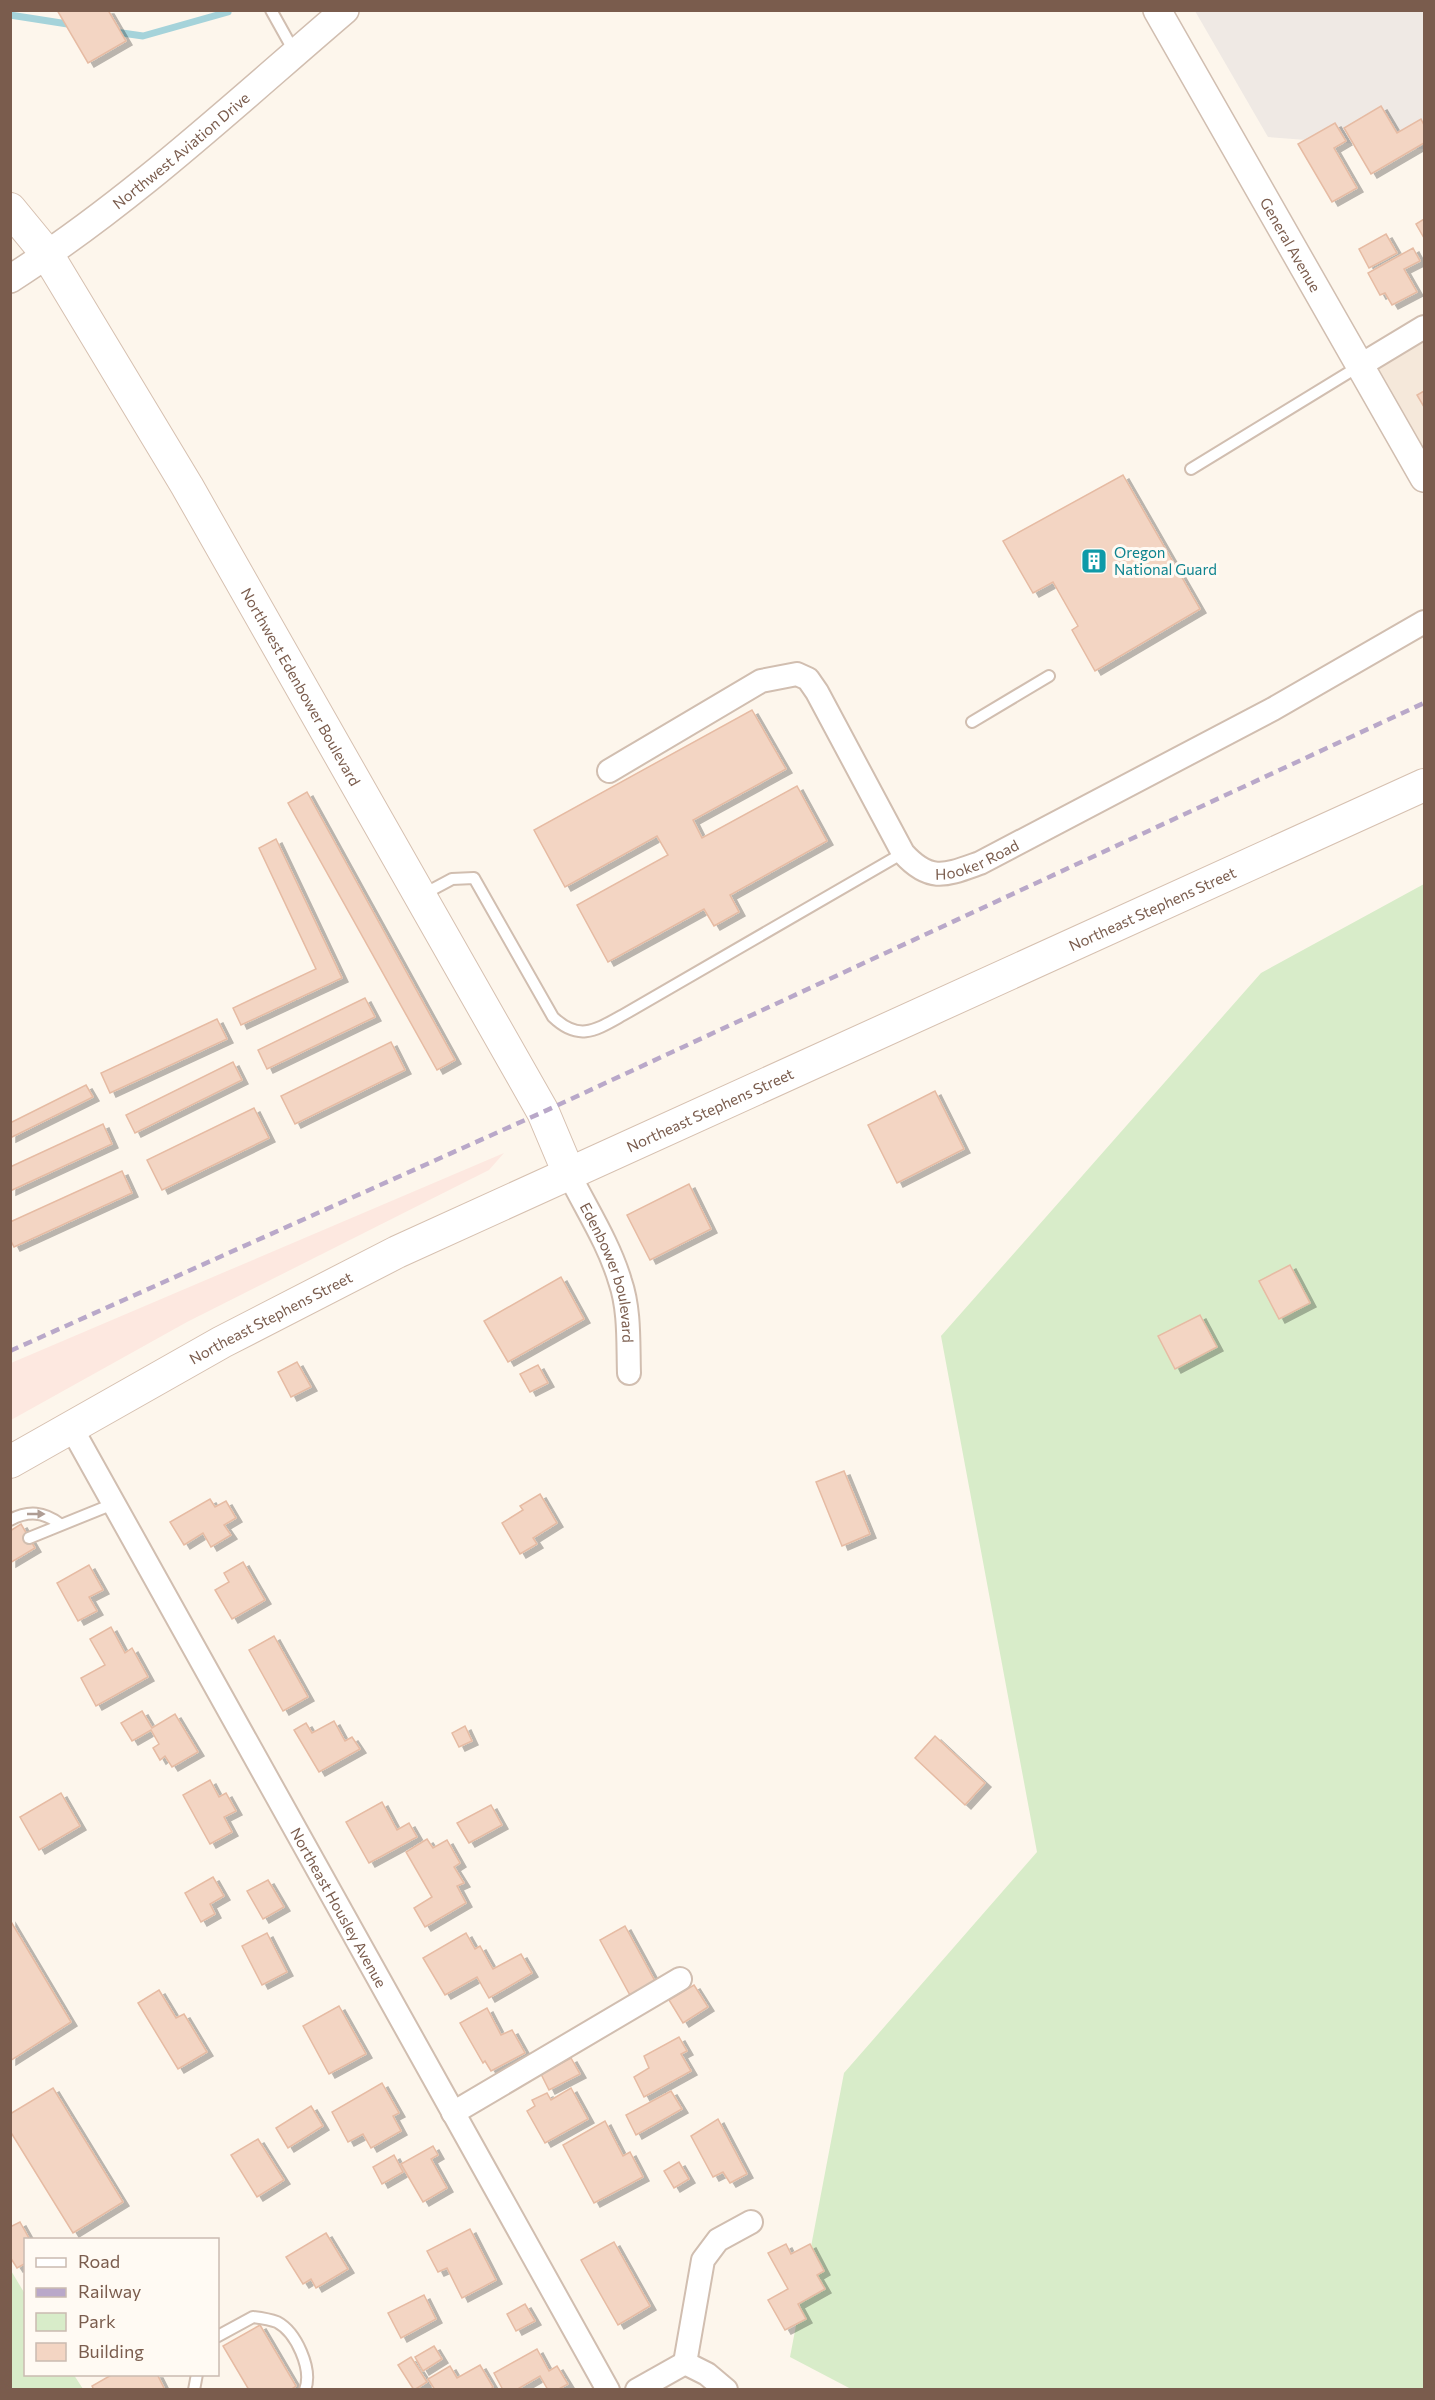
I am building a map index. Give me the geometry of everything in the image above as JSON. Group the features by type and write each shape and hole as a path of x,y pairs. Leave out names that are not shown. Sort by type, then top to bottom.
{"main road":[{"name":"Northwest Edenbower Boulevard","path":"10,208 47,254 187,486 543,1112 570,1176"},
{"name":"Northeast Stephens Street","path":"10,1462 222,1342 397,1252 570,1176 1425,785"}],"street":[{"name":"Northwest Aviation Drive","path":"10,279 47,254 203,135 345,10"},
{"name":"General Avenue","path":"1157,10 1425,478"},
{"path":"1361,365 1425,327"},
{"name":"Hooker Road","path":"609,771 761,681 797,674 808,679 817,692 884,813 903,853 915,866 931,875 953,872 980,863 1273,709 1425,622"},
{"name":"Edenbower boulevard","path":"570,1176 611,1257 621,1282 627,1310 629,1373"},
{"name":"Northeast Housley Avenue","path":"71,1427 608,2390"},
{"path":"453,2113 680,1979"},
{"path":"685,2363 703,2260 718,2240 751,2222"},
{"path":"637,2390 685,2363"},
{"path":"685,2363 707,2374 726,2390"}],"lane":[{"path":"271,10 295,53"},
{"path":"1191,469 1361,365"},
{"path":"972,722 1049,676"},
{"path":"419,896 452,879 474,878 554,1017 564,1027 587,1032 623,1015 903,853"},
{"path":"29,1538 114,1504"},
{"path":"10,1520 31,1513 48,1514 60,1524"},
{"path":"219,2335 253,2317 279,2323 291,2336 305,2365 308,2382 305,2390"}],"shaded area":[{"path":"1195,11 1424,11 1424,149 1268,137"},
{"path":"1424,329 1424,478 1361,365"},
{"path":"504,1153 489,1170 187,1322 11,1420 11,1363"}],"green space":[{"path":"1424,884 1424,2389 851,2389 790,2357 844,2073 1037,1852 941,1336 1261,973"},
{"path":"10,2269 24,2292 24,2376 75,2376 83,2389 11,2389"}],"building":[{"path":"57,10 108,10 126,41 88,63"},
{"path":"1381,106 1397,133 1421,119 1424,125 1424,143 1371,174 1344,128"},
{"path":"1335,123 1346,141 1334,148 1357,188 1332,202 1298,144"},
{"path":"1424,219 1424,238 1416,224"},
{"path":"1386,234 1397,253 1369,268 1359,249"},
{"path":"1413,248 1420,261 1404,269 1417,292 1392,305 1385,293 1380,295 1368,273"},
{"path":"1424,391 1424,407 1417,395"},
{"name":"Oregon National Guard","path":"1123,475 1200,609 1095,671 1072,630 1078,626 1053,582 1033,593 1003,541"},
{"path":"752,710 786,769 693,820 702,838 797,786 827,841 730,895 739,912 714,926 704,909 608,962 577,905 668,855 657,836 565,887 534,830"},
{"path":"307,792 455,1060 437,1070 288,803"},
{"path":"276,839 342,978 241,1025 233,1008 316,969 259,848"},
{"path":"365,998 375,1017 267,1069 258,1050"},
{"path":"217,1019 227,1039 110,1093 101,1073"},
{"path":"391,1042 405,1070 295,1124 281,1096"},
{"path":"233,1062 242,1080 135,1133 126,1115"},
{"path":"86,1085 93,1097 10,1138 10,1123"},
{"path":"935,1091 964,1149 897,1183 868,1125"},
{"path":"254,1108 269,1138 162,1190 147,1160"},
{"path":"103,1124 112,1144 10,1191 10,1167"},
{"path":"122,1171 132,1193 14,1247 10,1239 10,1222"},
{"path":"689,1184 711,1229 650,1260 627,1215"},
{"path":"1290,1265 1310,1303 1279,1319 1259,1281"},
{"path":"561,1277 584,1319 508,1362 484,1321"},
{"path":"1200,1315 1217,1347 1175,1369 1158,1336"},
{"path":"297,1362 311,1387 291,1397 278,1372"},
{"path":"538,1365 548,1383 530,1392 520,1374"},
{"path":"844,1471 870,1534 842,1546 816,1482"},
{"path":"540,1494 557,1523 533,1538 537,1544 520,1554 502,1523 523,1510 520,1506"},
{"path":"210,1499 215,1507 226,1501 236,1518 224,1525 231,1535 211,1547 203,1533 184,1545 170,1522"},
{"path":"21,1524 35,1548 10,1563 10,1531"},
{"path":"243,1562 265,1600 232,1619 215,1590 229,1582 224,1573"},
{"path":"89,1565 103,1590 89,1597 97,1611 78,1621 57,1583"},
{"path":"111,1627 125,1653 132,1648 148,1677 96,1706 81,1678 105,1665 90,1639"},
{"path":"274,1636 308,1697 283,1711 249,1650"},
{"path":"142,1711 152,1728 175,1714 198,1752 172,1767 165,1756 160,1760 153,1748 159,1744 151,1730 132,1741 121,1723"},
{"path":"334,1721 345,1741 352,1737 360,1749 319,1772 294,1730 306,1723 312,1733"},
{"path":"465,1726 472,1741 459,1747 452,1733"},
{"path":"935,1736 985,1783 965,1805 915,1758"},
{"path":"210,1780 219,1797 226,1793 236,1811 224,1817 232,1832 210,1844 183,1795"},
{"path":"61,1793 80,1826 39,1850 20,1817"},
{"path":"382,1802 397,1830 409,1823 417,1837 369,1863 346,1822"},
{"path":"491,1805 502,1825 469,1843 457,1823"},
{"path":"427,1839 433,1848 447,1840 460,1863 454,1867 464,1883 457,1886 466,1903 425,1927 414,1908 432,1897 406,1852"},
{"path":"213,1877 224,1896 210,1904 215,1914 201,1922 185,1893"},
{"path":"268,1880 284,1907 263,1919 247,1891"},
{"path":"10,1920 71,2022 10,2061"},
{"path":"625,1926 656,1983 631,1997 600,1940"},
{"path":"267,1933 287,1972 262,1985 242,1946"},
{"path":"466,1933 475,1949 480,1946 493,1969 521,1954 532,1973 489,1998 477,1977 445,1995 423,1958"},
{"path":"694,1985 708,2007 683,2023 669,2000"},
{"path":"159,1990 176,2018 184,2014 207,2052 178,2069 138,2003"},
{"path":"339,2006 366,2054 329,2074 303,2026"},
{"path":"487,2008 501,2035 512,2030 525,2053 491,2071 485,2061 483,2063 460,2023"},
{"path":"679,2037 687,2051 681,2054 691,2071 644,2097 634,2077 649,2068 644,2056"},
{"path":"571,2058 580,2074 549,2090 541,2074"},
{"path":"382,2083 399,2113 393,2116 401,2131 371,2148 363,2134 348,2142 332,2112"},
{"path":"53,2088 123,2202 73,2233 10,2131 10,2114"},
{"path":"571,2088 588,2119 545,2143 527,2111 535,2106 532,2100 547,2093 551,2100"},
{"path":"671,2091 682,2109 636,2135 626,2115"},
{"path":"311,2106 323,2126 288,2148 276,2128"},
{"path":"718,2119 747,2174 730,2183 723,2172 713,2177 691,2136"},
{"path":"605,2121 623,2156 630,2152 643,2177 594,2203 563,2145"},
{"path":"258,2139 284,2180 257,2197 231,2155"},
{"path":"433,2146 438,2155 431,2159 447,2188 423,2202 401,2164"},
{"path":"394,2155 403,2172 382,2184 373,2167"},
{"path":"679,2162 689,2179 674,2188 664,2171"},
{"path":"20,2222 29,2238 24,2238 24,2264 17,2268 10,2257 10,2227"},
{"path":"470,2229 496,2280 462,2298 447,2268 438,2272 427,2251"},
{"path":"326,2233 348,2269 316,2288 311,2279 303,2284 286,2257"},
{"path":"614,2242 650,2306 618,2325 581,2260"},
{"path":"786,2244 791,2254 810,2244 824,2271 817,2275 825,2289 798,2304 806,2319 785,2330 768,2300 788,2289 768,2253"},
{"path":"424,2295 436,2319 401,2338 388,2313"},
{"path":"525,2304 535,2321 516,2331 507,2314"},
{"path":"260,2325 296,2386 290,2390 249,2390 223,2346"},
{"path":"434,2346 442,2359 423,2371 415,2357"},
{"path":"537,2349 549,2371 557,2366 568,2384 557,2390 548,2390 540,2376 516,2390 503,2390 494,2373"},
{"path":"411,2357 427,2382 414,2390 398,2365"},
{"path":"480,2365 493,2387 490,2390 435,2390 428,2379 450,2366 457,2378"},
{"path":"110,2376 158,2376 165,2390 94,2390 92,2386"}],"waterway":[{"path":"115,32 143,36 228,12"},
{"path":"10,15 74,25"}],"railway":[{"path":"10,1351 543,1112 1424,703"}],"place":[{"name":"Oregon National Guard","path":"1094,561"}]}
